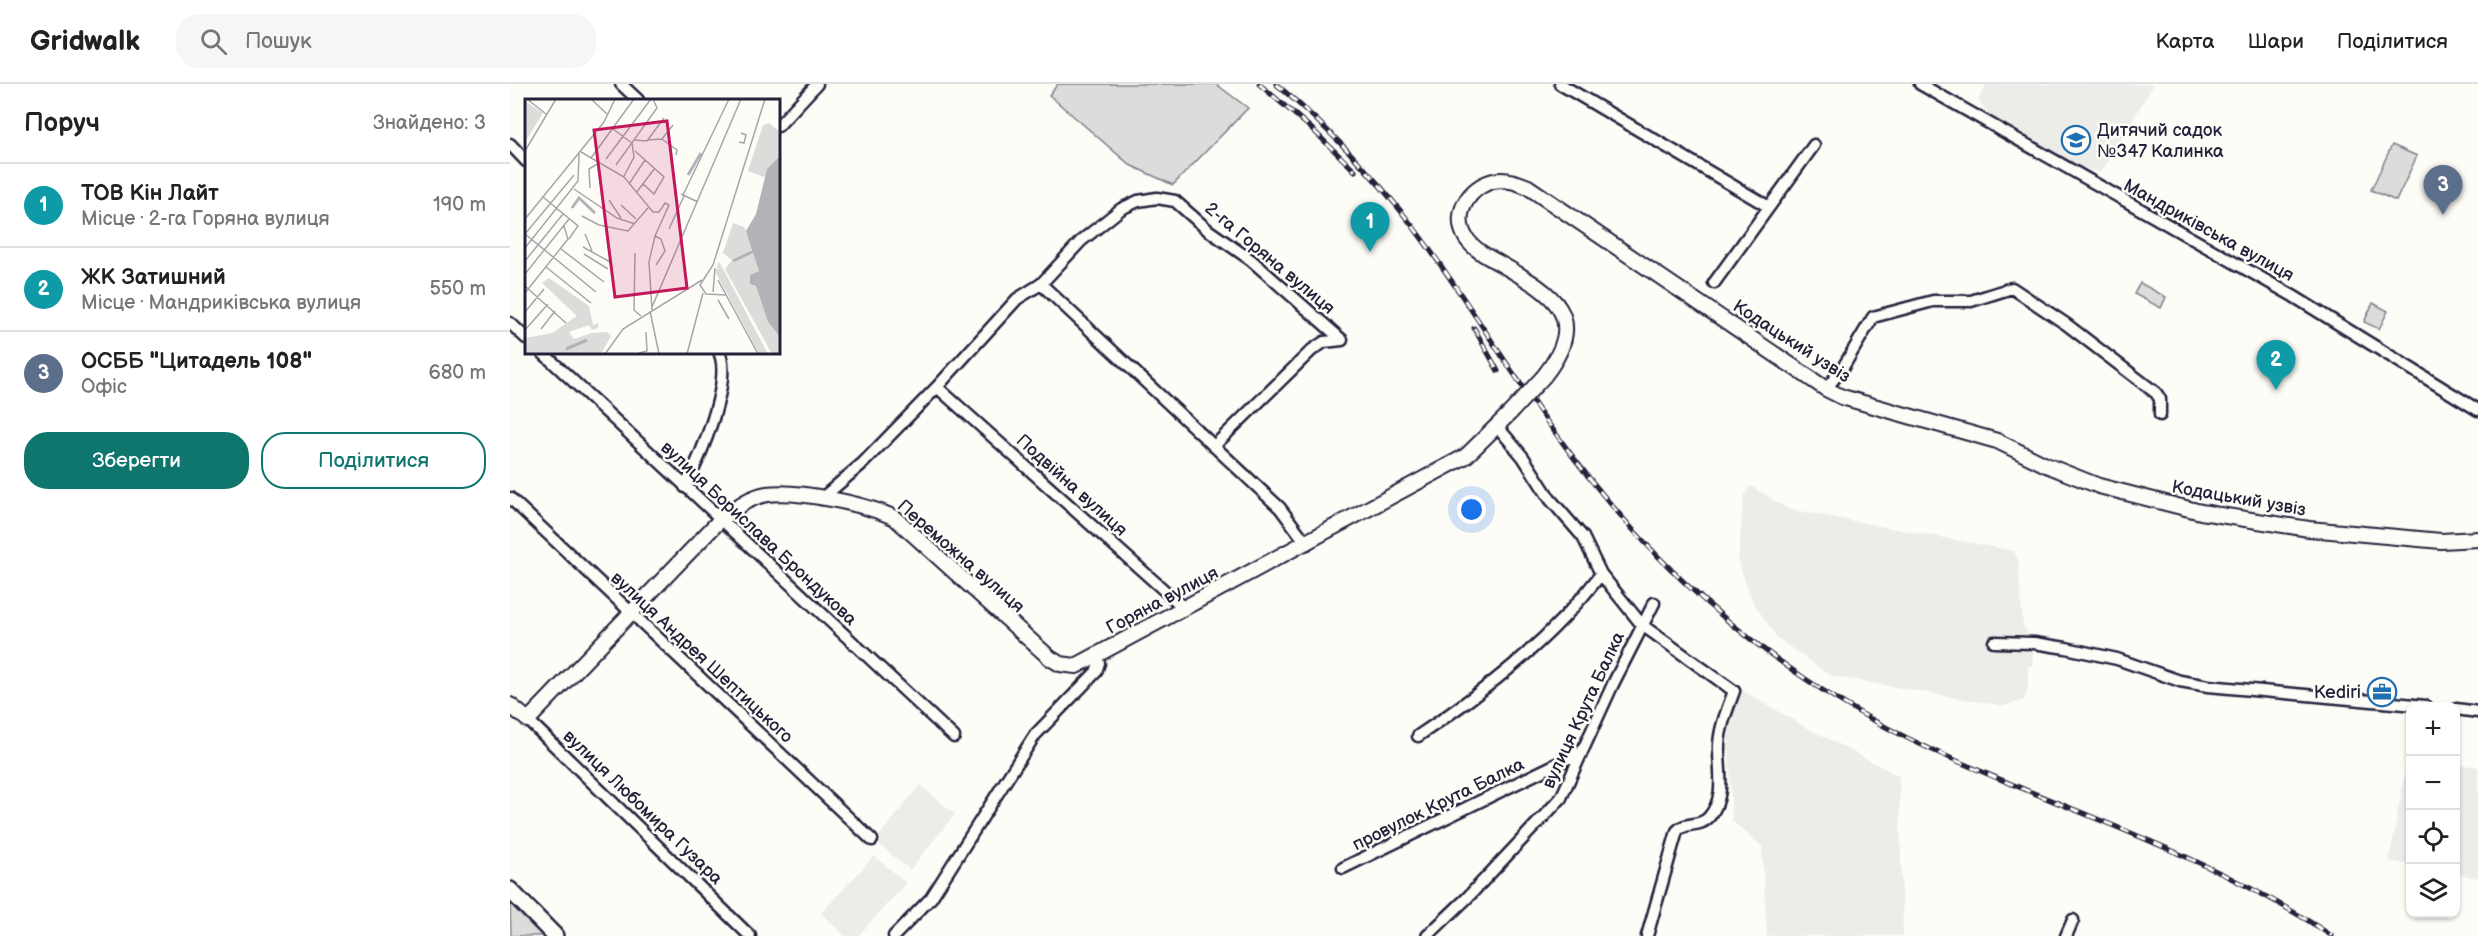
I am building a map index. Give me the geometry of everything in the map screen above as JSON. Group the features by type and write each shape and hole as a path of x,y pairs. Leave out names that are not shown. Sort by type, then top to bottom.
{"main road":[{"path":"510,890 555,936"}],"street":[{"path":"621,84 637,99"},
{"path":"780,124 817,84"},
{"path":"1560,84 1769,207"},
{"name":"Мандриківська вулиця","path":"1920,84 2293,296 2478,410"},
{"path":"510,144 525,160"},
{"path":"1714,283 1814,145"},
{"name":"Кодацький узвіз","path":"1510,412 1544,376 1564,346 1565,326 1557,305 1536,285 1474,247 1462,227 1464,204 1470,194 1490,182 1514,181 1528,187 1826,389 1862,404 1975,433 2072,477 2141,498 2232,517 2309,529 2441,541 2478,539"},
{"name":"2-га Горяна вулиця","path":"820,499 863,463 937,387 1017,299 1041,284 1081,241 1121,208 1148,199 1175,201 1208,230 1251,260 1341,339 1324,342 1312,351 1214,446"},
{"path":"1041,284 1280,508 1307,544"},
{"path":"1826,389 1842,369 1874,317 1933,301 1971,301 2012,288 2066,324 2156,393 2160,399 2160,416"},
{"path":"510,322 525,337"},
{"name":"вулиця Борислава Брондукова","path":"544,354 954,737"},
{"path":"685,487 695,468 717,400 723,371 719,354"},
{"name":"Подвійна вулиця","path":"937,387 1184,608"},
{"name":"Горяна вулиця","path":"894,936 904,931 931,898 1035,735 1096,672 1099,663 1096,656 1307,544 1466,456 1510,412"},
{"path":"1497,426 1523,457 1550,499 1583,537 1601,574 1642,625 1734,691 1719,745 1721,784 1714,811 1704,822 1683,825 1677,831 1647,936"},
{"name":"Переможна вулиця","path":"528,720 722,518 749,499 767,494 820,499 879,510 895,518 1060,664 1076,666 1096,656"},
{"name":"вулиця Андрея Шептицького","path":"510,498 872,840"},
{"path":"1418,736 1467,703 1550,634 1601,574"},
{"name":"вулиця Крута Балка","path":"1427,936 1467,898 1562,798 1579,753 1654,603"},
{"path":"1994,642 2034,643 2066,648 2117,659 2180,681 2208,686 2406,704"},
{"name":"вулиця Любомира Гузара","path":"510,705 750,936"},
{"path":"2460,710 2478,712"},
{"name":"провулок Крута Балка","path":"1343,868 1579,753"},
{"path":"2066,936 2073,920"}],"shaded area":[{"path":"1058,84 1216,84 1248,108 1173,185 1130,165 1049,95"},
{"name":"Дитячий садок №347 Калинка","path":"1987,84 2154,84 2101,173 2072,164 1991,116 1978,100"},
{"path":"2392,145 2417,156 2396,201 2371,190"},
{"path":"2140,283 2166,297 2161,308 2134,294"},
{"path":"2373,303 2388,311 2379,329 2364,322"},
{"path":"1751,486 1788,509 2014,551 2018,561 2023,626 2034,643 2032,666 2028,666 2028,688 2024,700 2004,706 1831,676 1777,638 1753,602 1738,561 1744,495"},
{"path":"1736,687 1807,728 1899,776 1903,936 1767,936 1762,846 1732,821 1728,708"},
{"path":"2460,765 2478,767 2478,878 2460,875"},
{"path":"2406,767 2406,864 2389,861"},
{"path":"920,785 955,814 910,870 875,841"},
{"path":"874,856 906,883 858,936 845,936 821,913"},
{"path":"510,902 544,936 511,936"}],"railway":[{"path":"1259,84 1312,129 1355,171"},
{"path":"1276,84 1348,151 1396,205 1448,275 1536,406 1607,500 1686,584 1758,645 1840,701 1898,734 2185,856 2235,880 2332,936"},
{"path":"1474,328 1498,371"}],"place":[{"name":"Дитячий садок №347 Калинка","path":"2076,140"},
{"name":"ОСББ \"Цитадель 108\"","path":"2443,215"},
{"name":"ТОВ Кін Лайт","path":"1370,252"},
{"name":"ЖК Затишний","path":"2276,390"},
{"name":"Kediri","path":"2382,692"}]}
